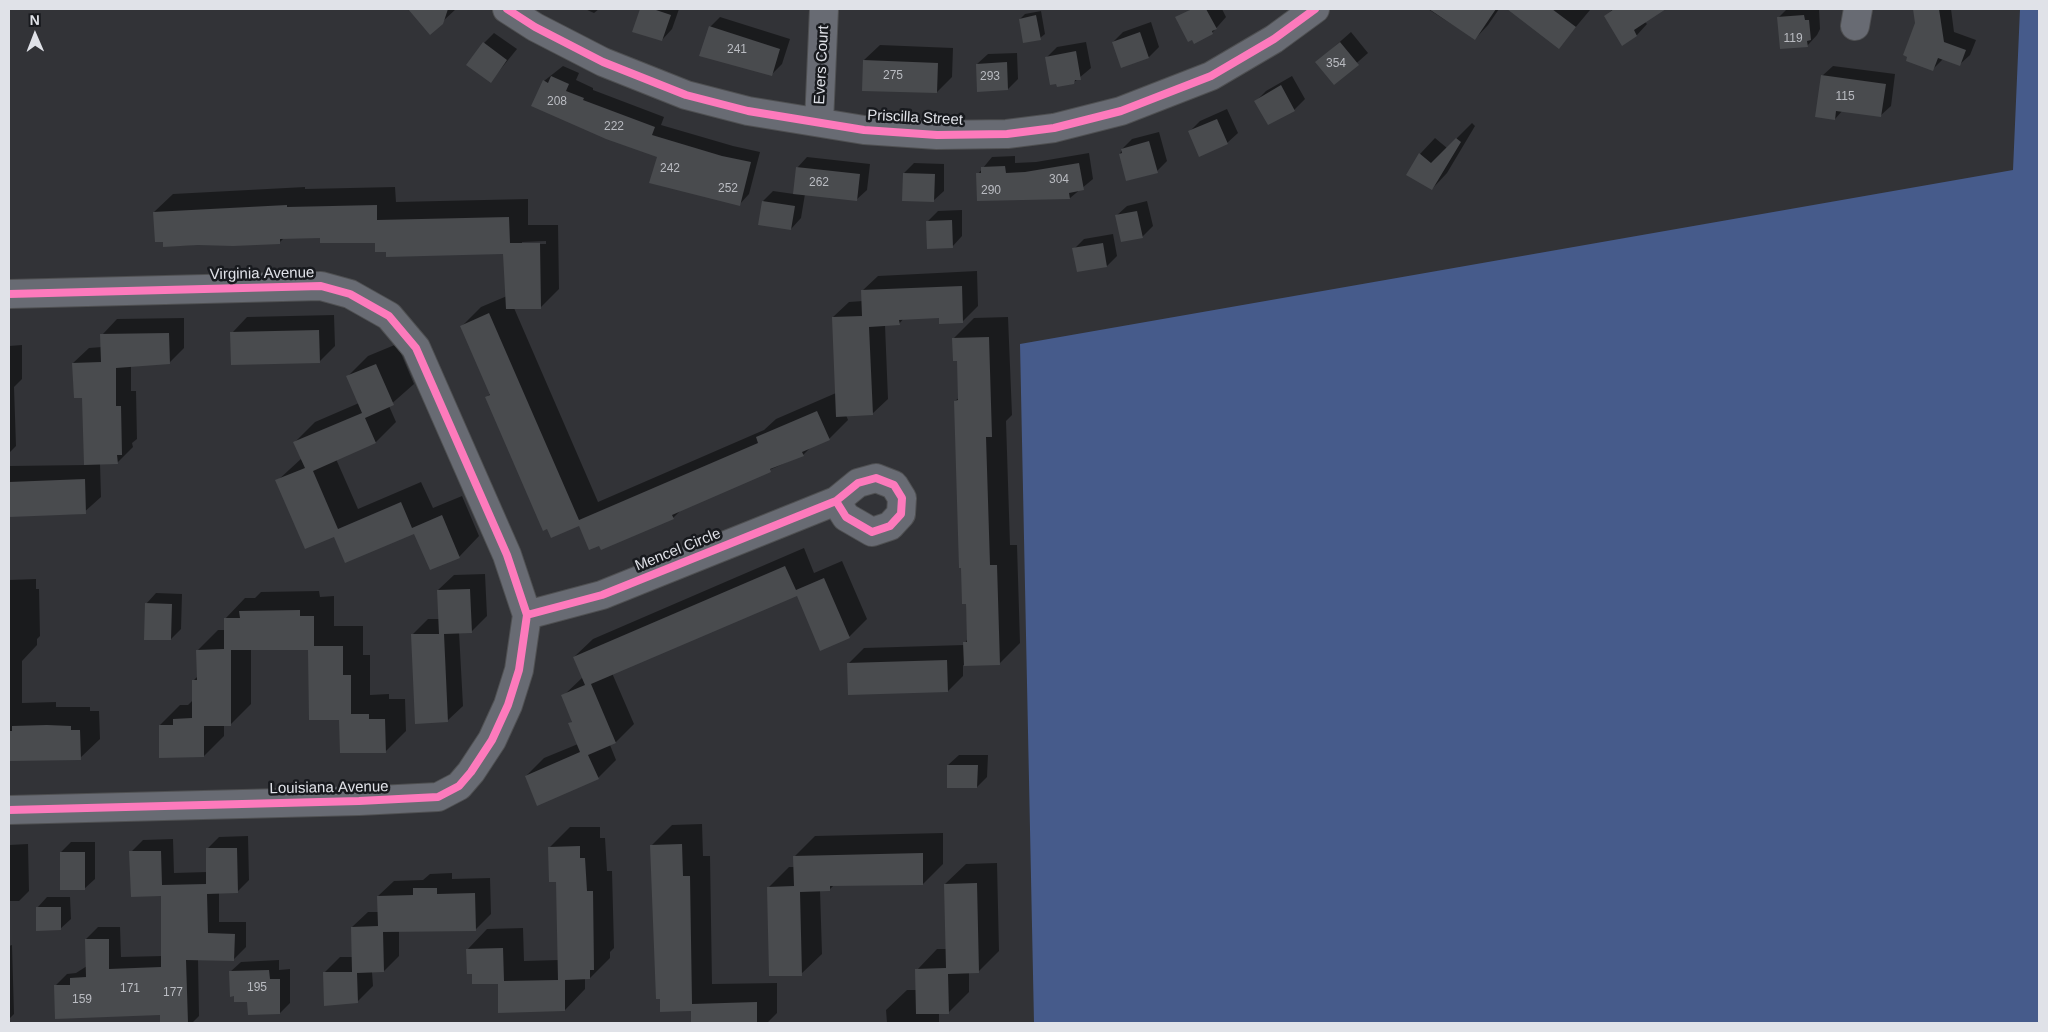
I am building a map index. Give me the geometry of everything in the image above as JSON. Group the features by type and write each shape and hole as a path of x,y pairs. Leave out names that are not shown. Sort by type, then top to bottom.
{"street":[{"name":"Priscilla Street","path":"507,9 535,27 603,62 686,96 748,111 864,130 937,135 1007,134 1054,128 1121,111 1211,76 1274,39 1315,9"},
{"name":"Evers Court","path":"819,122 824,9"},
{"name":"Virginia Avenue","path":"9,294 321,286 350,294 389,316 416,348 507,555 527,615"},
{"name":"Mencel Circle","path":"527,615 602,595 836,502"},
{"name":"Louisiana Avenue","path":"9,810 359,802 438,797 459,786 471,772 492,740 520,670 527,615"}],"shaded area":[{"path":"2020,9 2039,9 2039,1023 1034,1023 1020,344 2013,170"}],"building":[{"path":"408,9 448,9 443,24 430,35"},
{"path":"640,9 653,9 671,15 662,41 632,32"},
{"path":"1192,9 1206,9 1217,29 1212,31 1213,34 1194,44 1192,40 1188,42 1175,17"},
{"path":"1429,9 1496,9 1475,40"},
{"path":"1507,9 1552,9 1576,27 1559,49"},
{"path":"1614,9 1666,9 1634,30 1637,36 1622,46 1604,16"},
{"path":"1913,9 1939,9 1944,42 1966,50 1960,66 1938,58 1933,71 1906,61 1907,57 1903,55 1915,23"},
{"path":"1036,15 1041,40 1023,43 1019,19"},
{"path":"1804,15 1805,20 1809,20 1811,40 1807,41 1808,47 1780,49 1777,17"},
{"path":"709,26 780,49 772,76 699,56"},
{"path":"1140,32 1149,58 1121,68 1112,42"},
{"path":"483,42 507,60 491,83 466,65"},
{"path":"1340,42 1359,65 1334,85 1315,62"},
{"path":"1076,51 1081,80 1075,80 1074,84 1057,87 1056,84 1050,85 1045,57"},
{"path":"863,60 938,63 937,93 862,91"},
{"path":"1007,62 1008,90 977,92 976,64"},
{"path":"1821,75 1886,84 1881,117 1836,111 1835,120 1815,117"},
{"path":"551,76 569,84 566,91 584,98 583,100 655,127 652,135 722,156 751,162 740,206 649,183 657,157 606,139 531,106 543,80 548,83"},
{"path":"1281,85 1295,111 1268,125 1254,101"},
{"path":"1217,119 1228,144 1199,157 1188,131"},
{"path":"1456,138 1461,142 1432,190 1406,175 1419,153 1431,163"},
{"path":"1149,141 1158,173 1126,181 1119,154 1122,153 1121,149"},
{"path":"1079,163 1084,190 1069,193 1070,199 977,201 976,173 981,173 981,167 1005,166 1006,173 1025,172"},
{"path":"796,167 860,174 857,201 793,194"},
{"path":"903,173 935,174 934,202 902,201"},
{"path":"762,201 795,206 791,230 758,225"},
{"path":"287,205 287,207 377,205 377,220 509,217 510,243 540,243 541,309 506,309 503,254 386,257 386,252 375,252 375,243 320,243 320,238 280,239 280,244 233,246 163,247 163,242 155,242 153,212"},
{"path":"1137,211 1143,238 1121,242 1115,215"},
{"path":"952,220 953,248 927,249 926,221"},
{"path":"1103,243 1107,267 1077,272 1072,248"},
{"path":"962,286 963,323 939,324 939,318 899,320 900,325 869,327 873,415 836,417 832,317 862,316 861,290"},
{"path":"489,313 579,520 758,443 756,437 817,411 830,440 802,452 804,456 770,469 771,472 672,515 674,519 601,550 599,546 589,550 579,526 551,538 547,529 543,531 485,397 490,395 460,326"},
{"path":"319,330 320,363 231,365 230,332"},
{"path":"169,333 170,364 116,368 116,406 121,406 122,455 117,455 118,464 84,465 82,398 74,398 72,363 101,362 100,334"},
{"path":"989,337 992,437 986,437 990,565 997,565 1000,665 964,666 963,642 967,642 966,604 962,604 961,568 959,568 954,401 958,400 957,361 953,361 952,338"},
{"path":"376,364 394,405 365,418 376,443 313,471 338,529 401,502 412,528 442,515 460,558 430,570 414,534 345,563 334,537 305,549 275,480 305,468 293,442 362,413 346,376"},
{"path":"85,479 86,514 9,517 9,482"},
{"path":"785,566 796,590 824,578 850,638 820,651 797,596 591,684 616,743 588,755 599,779 537,806 525,776 580,752 568,723 572,722 561,695 585,685 573,657"},
{"path":"470,589 472,633 444,634 448,722 415,724 411,634 439,634 437,590"},
{"path":"145,603 172,604 171,640 144,640"},
{"path":"300,610 300,616 314,616 314,646 343,646 343,675 351,675 351,714 369,714 369,719 385,719 386,753 340,753 339,720 309,720 308,650 231,650 231,726 204,726 204,757 159,758 159,725 173,725 173,719 192,718 192,680 197,680 196,650 224,649 224,618 240,618 239,611"},
{"path":"947,660 948,692 848,695 847,663"},
{"path":"12,726 71,726 71,730 80,730 81,760 9,761 9,731 12,731"},
{"path":"947,765 978,765 977,788 947,788"},
{"path":"682,844 683,876 690,876 692,1004 757,1002 757,1023 691,1023 691,1011 660,1012 660,999 656,999 650,845"},
{"path":"580,846 580,858 585,858 587,891 593,891 594,970 590,970 590,979 565,980 565,1011 498,1013 498,984 472,984 472,974 467,974 466,949 503,948 504,981 558,980 556,882 549,882 548,847"},
{"path":"206,848 237,848 238,893 207,894 208,933 235,934 234,961 186,960 188,1023 160,1023 160,1015 55,1019 54,985 70,985 70,978 86,977 85,939 109,939 109,969 161,967 161,896 131,897 129,851 161,851 162,885 206,884"},
{"path":"60,852 85,852 85,890 60,890"},
{"path":"923,853 923,885 830,886 830,891 800,892 802,976 769,976 767,887 794,886 793,856"},
{"path":"977,883 979,973 948,974 949,1014 916,1014 915,969 946,968 944,884"},
{"path":"413,888 437,888 437,894 475,893 476,931 383,932 384,972 357,973 358,1003 324,1006 323,972 352,972 351,927 378,926 377,896 413,895"},
{"path":"36,907 61,907 61,930 36,931"},
{"path":"269,970 270,979 280,979 280,1014 248,1015 247,1002 234,1002 234,996 230,997 229,971"}],"cycle path":[{"path":"507,9 535,27 603,62 686,95 748,111 864,130 937,135 1007,134 1054,128 1121,111 1211,76 1274,39 1315,9"},
{"path":"9,294 321,286 350,294 389,316 416,348 507,555 527,615 519,670 508,705 492,740 471,772 459,786 438,797 359,801 9,810"},
{"path":"527,615 602,595 836,501 858,483 876,478 894,485 902,498 901,514 890,526 872,532 846,517 836,501"}]}
